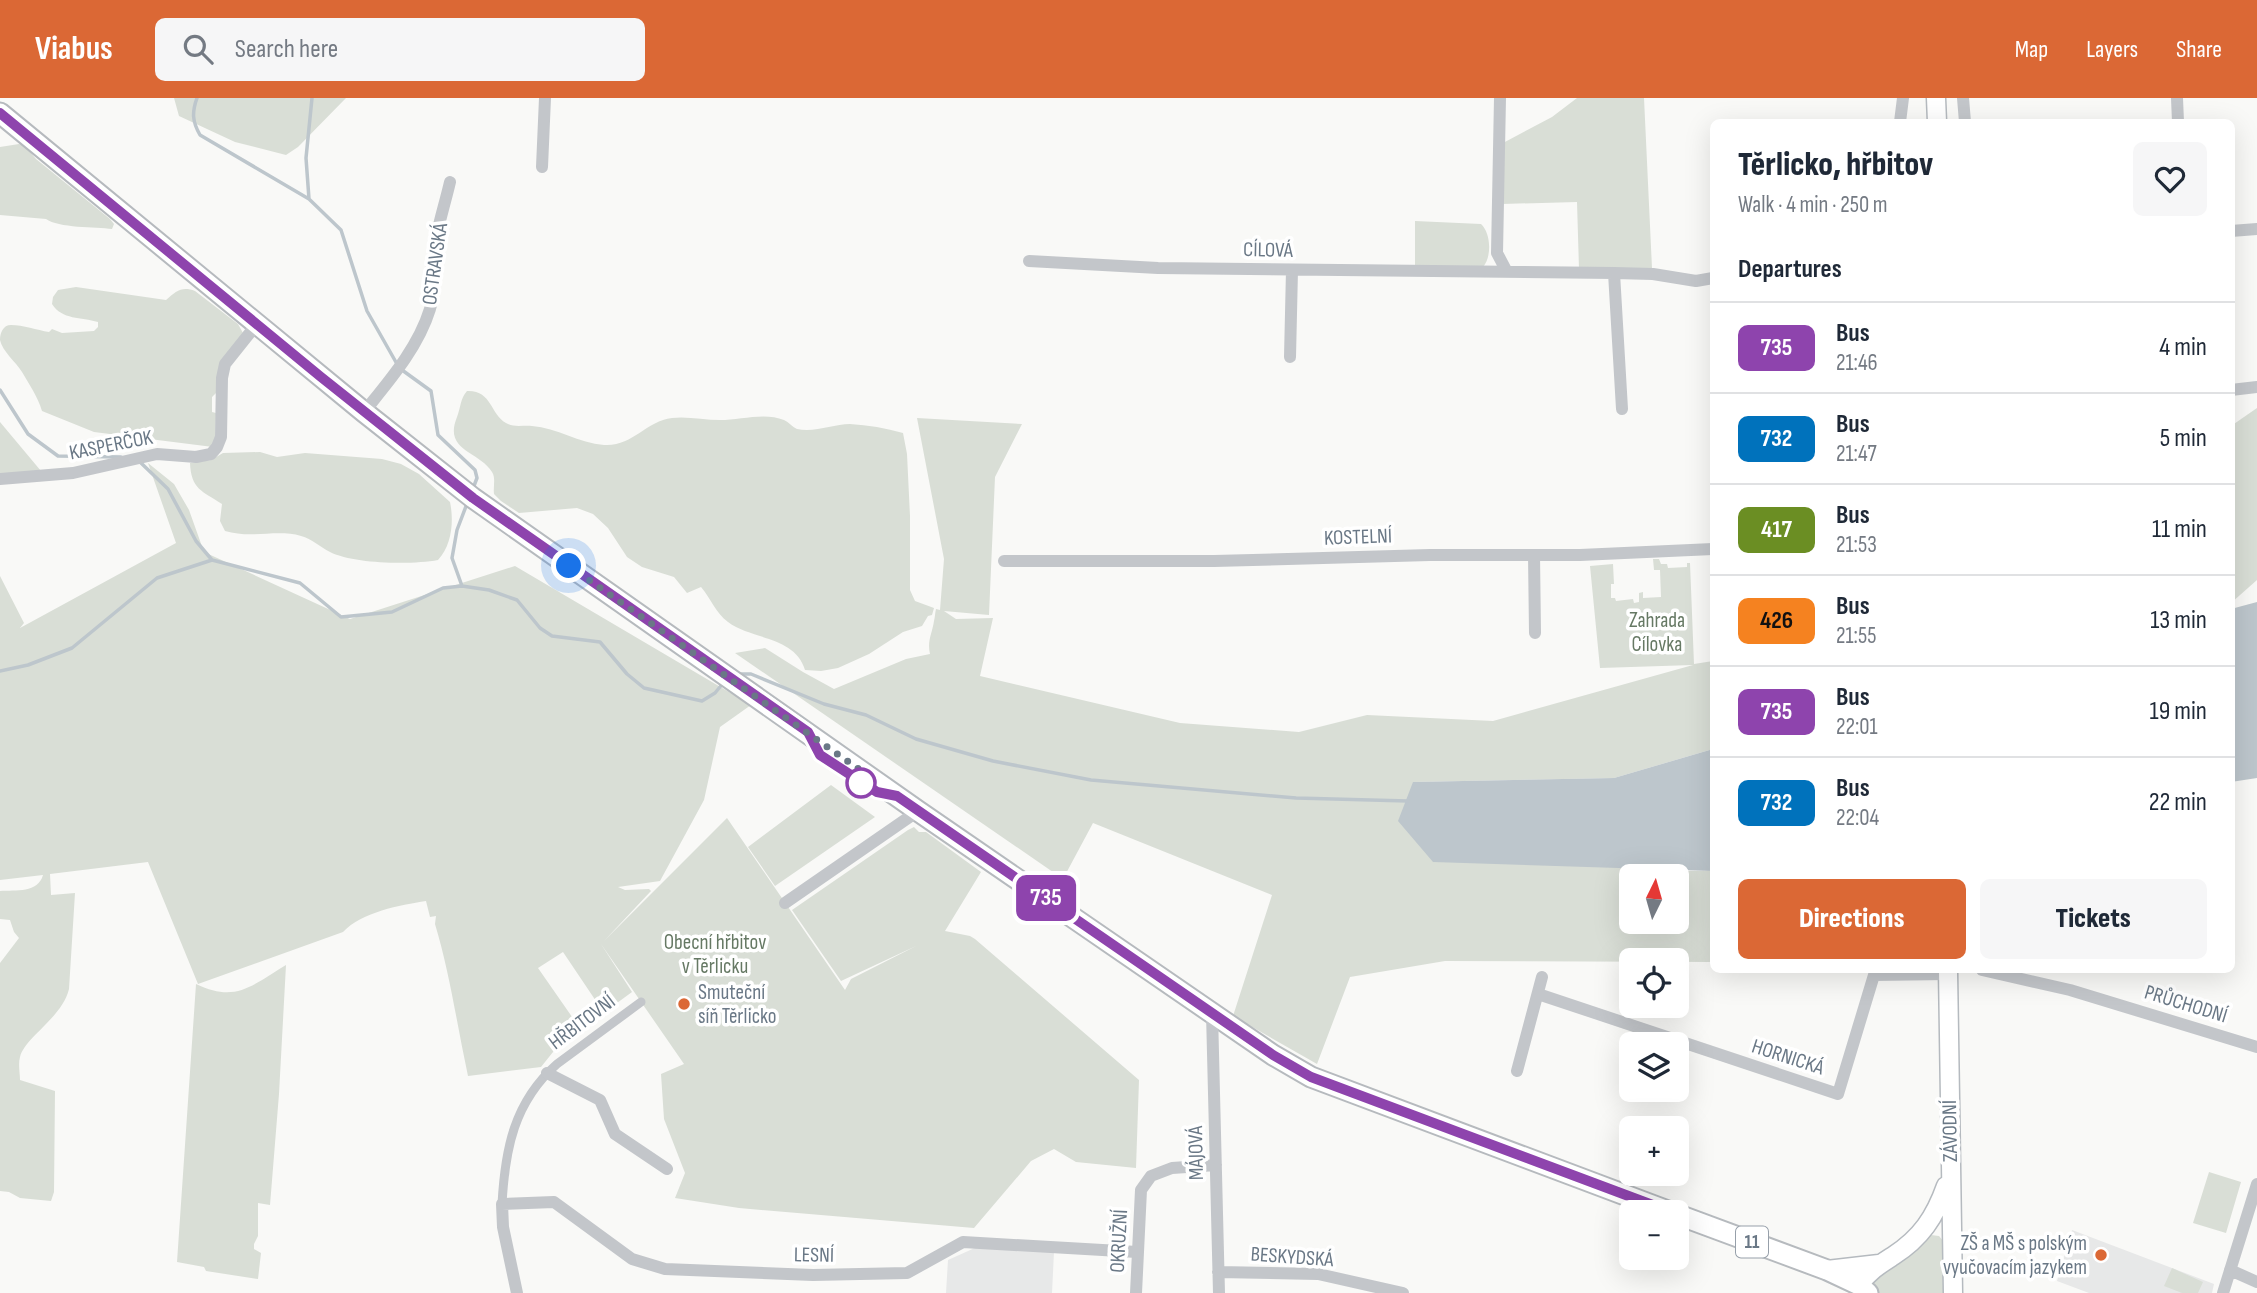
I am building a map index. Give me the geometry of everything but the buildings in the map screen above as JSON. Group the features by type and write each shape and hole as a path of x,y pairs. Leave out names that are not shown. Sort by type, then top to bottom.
{"main road":[{"path":"1936,98 1937,119"},
{"name":"11","path":"0,113 364,412 473,498 918,811 1273,1055 1311,1077 1640,1200"},
{"name":"ZÁVODNÍ","path":"1948,973 1953,1293"},
{"path":"1864,1289 1867,1273 1904,1248 1927,1227 1938,1209 1950,1172"},
{"name":"11","path":"1689,1218 1827,1270 1864,1289"},
{"path":"1927,1227 1945,1231 1951,1244"},
{"path":"1827,1270 1879,1264"}],"street":[{"path":"541,167 545,98"},
{"path":"1500,98 1497,253 1507,272"},
{"path":"1900,119 1903,98"},
{"path":"1963,98 1965,119"},
{"path":"2177,98 2178,119"},
{"name":"OSTRAVSKÁ","path":"364,412 401,365 431,307 434,244 450,182"},
{"path":"2235,231 2257,229"},
{"name":"CÍLOVÁ","path":"1029,261 1157,268 1614,273 1653,274 1696,281 1710,279"},
{"path":"1290,356 1292,270"},
{"path":"1614,273 1622,409"},
{"name":"KASPERČOK","path":"0,479 73,473 164,454 201,457 215,450 221,437 223,371 234,351 257,324"},
{"path":"2235,390 2257,387"},
{"name":"KOSTELNÍ","path":"1004,561 1214,561 1710,549"},
{"path":"1534,555 1535,633"},
{"path":"785,903 918,811"},
{"name":"HORNICKÁ","path":"1538,994 1838,1094 1874,975 1923,973"},
{"name":"PRŮCHODNÍ","path":"1994,973 2093,997 2257,1047"},
{"path":"1517,1070 1542,977"},
{"name":"HŘBITOVNÍ","path":"517,1293 503,1227 502,1204 504,1165 514,1127 524,1105 547,1073 581,1044 641,1002"},
{"name":"MÁJOVÁ","path":"1212,1013 1219,1293"},
{"name":"HŘBITOVNÍ","path":"547,1073 600,1100 615,1134 667,1169"},
{"name":"OKRUŽNÍ","path":"1136,1293 1141,1190 1151,1176 1172,1168 1216,1165"},
{"path":"2222,1293 2257,1184"},
{"name":"LESNÍ","path":"502,1204 554,1202 632,1259 665,1269 813,1275 907,1273 963,1242 1138,1252"},
{"path":"2230,1270 2257,1282"},
{"name":"BESKYDSKÁ","path":"1218,1272 1318,1275 1347,1287 1403,1293"}],"shaded area":[{"path":"2257,602 2257,778 2235,781 2235,608"},
{"path":"1710,750 1710,871 1689,870 1689,864 1619,864 1619,868 1433,862 1398,821 1413,782 1614,778"},
{"name":"ZŠ a MŠ s polským vyučovacím jazykem","path":"2072,1230 2214,1284 2212,1293 2089,1293 2057,1281"},
{"path":"977,1247 1054,1252 1052,1293 946,1293 948,1260"}],"green space":[{"path":"174,98 346,98 298,147 286,155 235,142 179,116"},
{"path":"1577,98 1644,98 1652,268 1579,269 1577,202 1502,204 1503,143 1552,117"},
{"path":"24,145 36,159 110,219 114,224 112,229 68,226 46,219 0,215 0,147"},
{"path":"1415,221 1481,224 1488,239 1486,263 1483,267 1415,267"},
{"path":"76,287 166,300 179,290 195,291 238,324 243,333 217,392 212,397 212,412 216,413 213,447 94,432 42,411 22,372 3,348 1,335 8,325 49,332 52,329 62,333 94,331 98,322 66,315 52,304 58,290"},
{"path":"467,391 486,398 501,419 509,425 541,427 604,445 623,442 663,420 678,418 720,420 769,417 784,420 795,428 804,430 850,424 903,433 907,454 910,516 910,590 915,601 934,608 932,615 928,616 922,626 903,632 869,654 838,668 805,670 800,659 783,645 728,622 701,587 687,593 674,577 642,567 627,557 608,528 593,514 577,508 519,513 501,501 494,494 492,472 458,444 455,437 454,428"},
{"path":"2257,408 2257,580 2235,599 2235,423"},
{"name":"Zahrada Cílovka","path":"917,418 1022,424 995,477 989,615 944,611 956,619 993,618 980,676 1180,723 1299,732 1367,715 1493,721 1693,665 1600,668 1590,566 1613,564 1614,584 1611,584 1611,598 1616,601 1633,599 1634,603 1639,602 1639,593 1643,592 1643,598 1661,597 1660,570 1654,570 1653,559 1659,559 1661,564 1667,564 1668,568 1687,567 1687,563 1690,563 1694,664 1710,661 1710,750 1614,778 1413,782 1644,864 1619,864 1619,934 1689,934 1689,871 1710,871 1710,962 1689,962 1689,948 1619,948 1619,962 1445,961 1350,977 1317,1064 1233,1016 1272,895 1093,823 1063,879 735,653 765,648 834,689 906,659 930,654 929,641 936,609 940,610 944,559"},
{"path":"0,422 41,471 0,476"},
{"path":"260,452 277,457 305,453 382,459 401,464 419,474 450,502 452,525 443,554 438,560 413,563 353,559 330,552 305,537 292,534 244,534 225,531 220,521 222,504 195,484 190,463 211,460 223,453"},
{"name":"Obecní hřbitov v Těrlicku","path":"148,463 174,484 189,510 204,552 350,619 515,566 751,705 720,727 704,800 660,881 618,887 625,890 651,891 604,941 727,818 845,990 851,979 916,946 841,981 792,910 908,830 914,827 919,832 926,832 981,872 945,931 975,939 1139,1080 1136,1168 1076,1162 1054,1149 1031,1161 974,1228 739,1208 675,1198 685,1173 664,1119 661,1074 684,1064 601,944 632,992 557,1047 541,1067 468,1076 435,924 436,916 430,917 426,901 371,914 343,932 198,984 148,862 50,874 51,895 75,893 69,989 59,1009 23,1050 19,1066 20,1080 55,1091 54,1192 51,1201 20,1198 0,1191 0,963 19,938 10,920 0,919 0,891 31,888 43,875 0,880 0,576 24,623 20,628 176,543","holes":["563,952 600,1007 577,1024 538,968"]},
{"path":"831,785 875,817 775,886 748,847"},
{"path":"286,965 270,1205 258,1203 258,1236 254,1244 254,1249 261,1253 258,1279 206,1271 204,1267 177,1262 196,984 222,992 243,990"},
{"path":"2209,1172 2241,1182 2226,1233 2193,1223"},
{"path":"1931,1235 1939,1236 1944,1242 1944,1293 1879,1293 1869,1285 1870,1277 1903,1258"},
{"path":"2172,1268 2203,1282 2198,1293 2182,1293 2164,1286"}],"waterway":[{"path":"197,98 194,116 200,135 309,199"},
{"path":"312,98 306,158 309,199 341,230 367,311 397,364"},
{"path":"402,370 431,391 438,435 475,470 477,478 472,491"},
{"path":"0,390 28,434 58,456 121,457"},
{"path":"140,462 168,489 196,541 212,560"},
{"path":"462,586 452,558 457,530 468,501"},
{"path":"0,671 28,665 72,648 157,578 212,560 300,583 341,617 392,612 443,588 462,586 489,590 517,600 540,628 552,636 600,642 627,674 644,688 702,701 715,693 724,682"},
{"path":"738,674 751,674 824,704 866,715 916,739 993,761 1091,780 1296,798 1408,801"}],"bus line":[{"name":"735","path":"0,113 321,377 473,498 808,732 820,755 861,783 877,792 897,796 1273,1055 1311,1077 1639,1200"}],"place":[{"name":"Smuteční síň Těrlicko","path":"684,1004"},
{"name":"ZŠ a MŠ s polským vyučovacím jazykem","path":"2101,1255"}],"route":[{"path":"569,566 876,781 861,783"}]}
